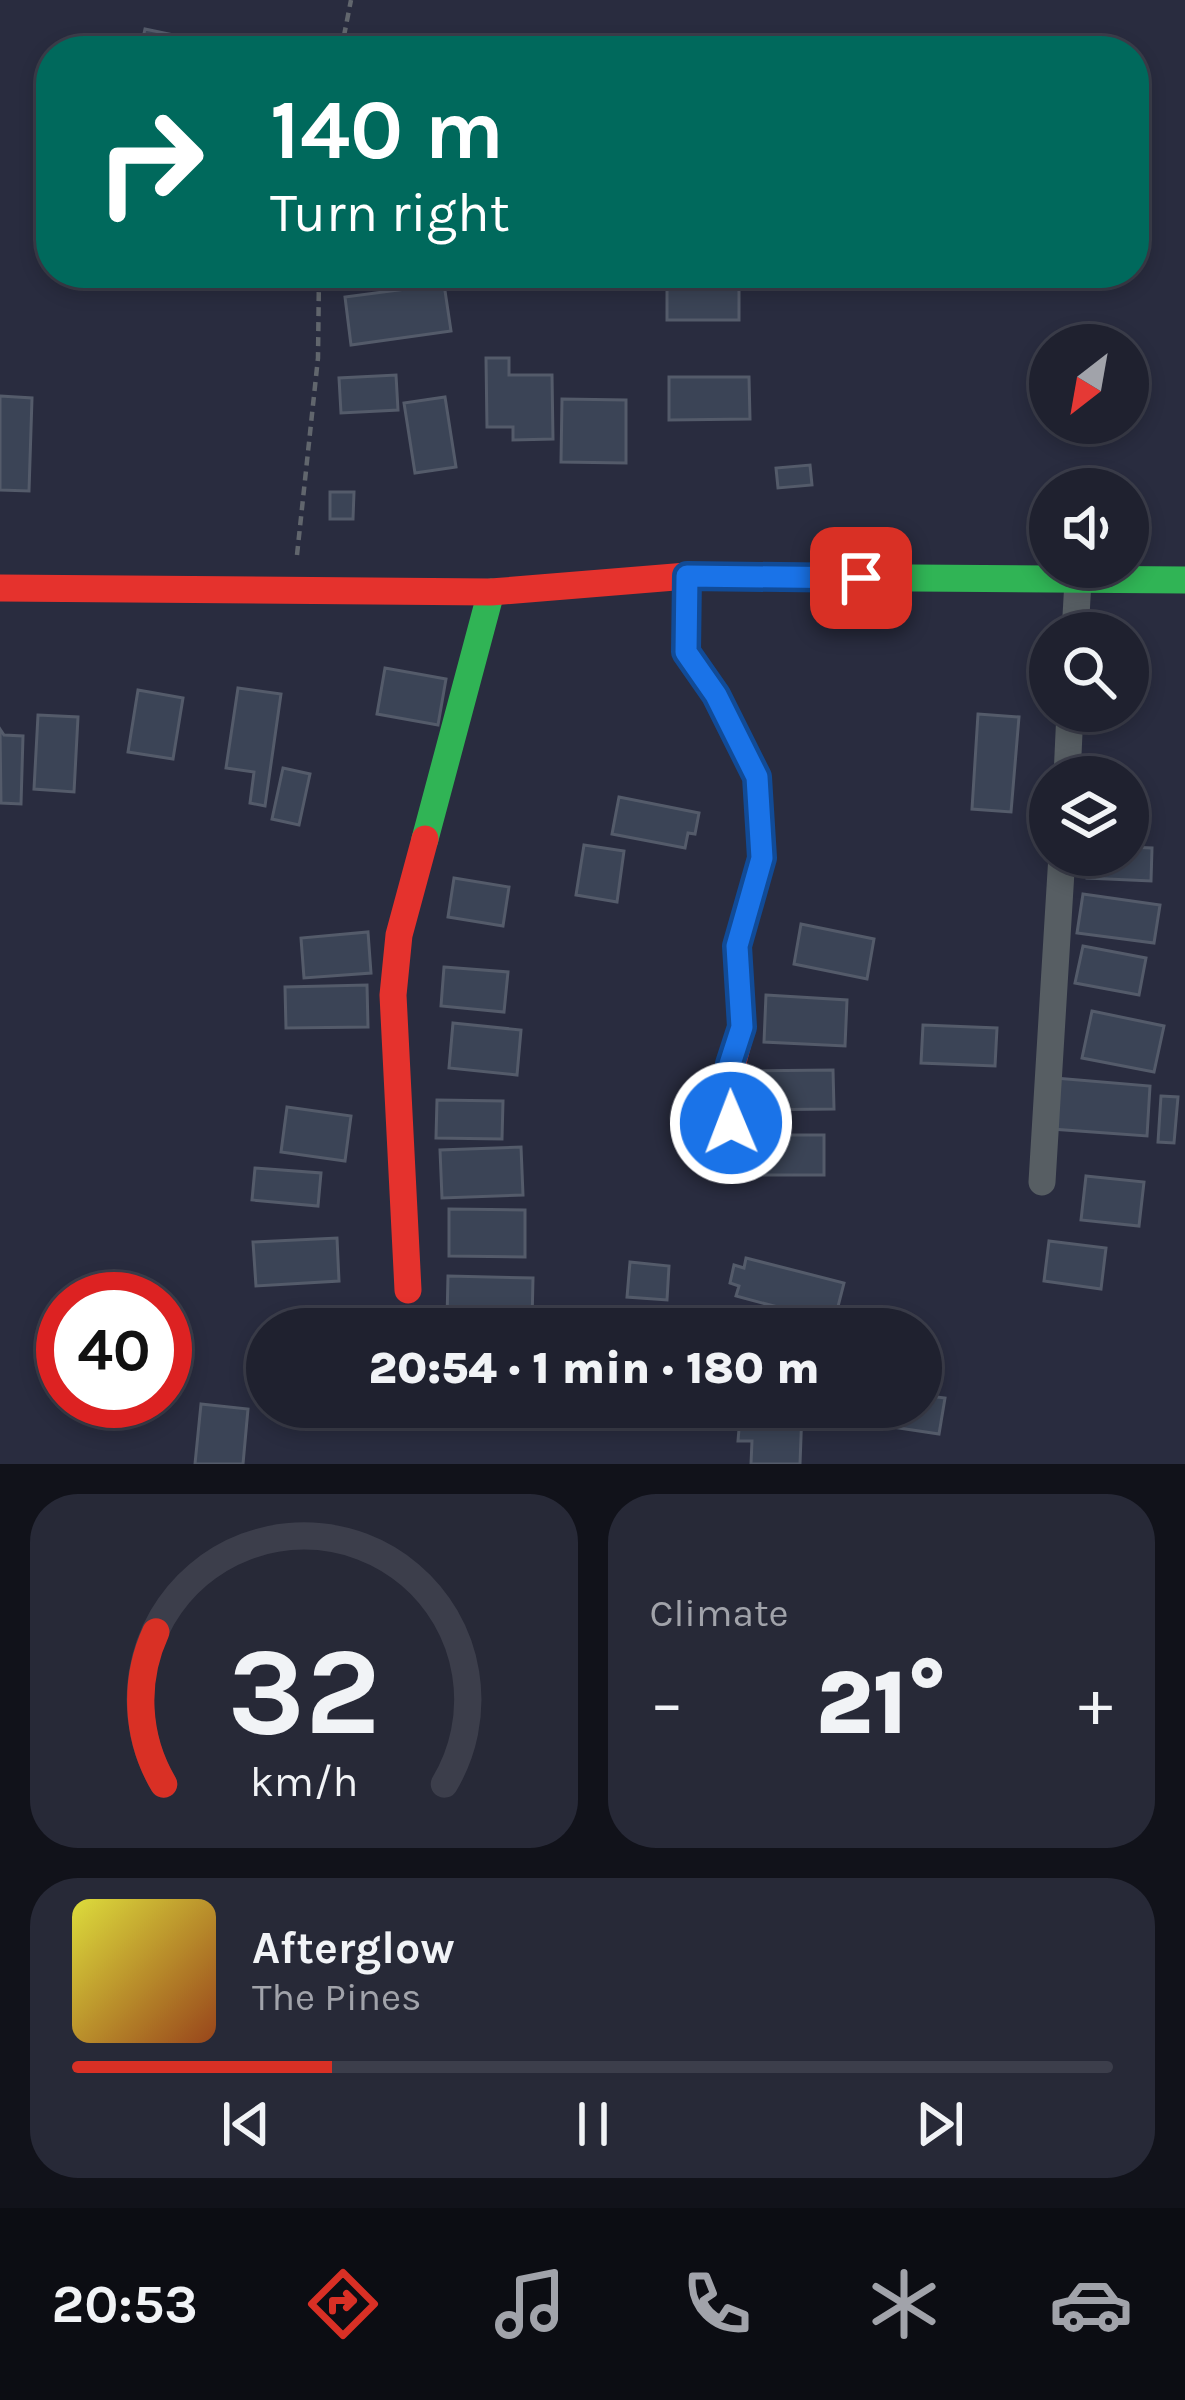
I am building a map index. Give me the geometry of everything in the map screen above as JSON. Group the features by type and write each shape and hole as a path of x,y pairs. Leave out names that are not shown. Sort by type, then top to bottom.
{"street":[{"path":"0,588 491,592 687,576 1029,580"},
{"path":"687,576 686,652 716,695 757,777 762,858 737,946 742,1027 728,1082 735,1164"},
{"path":"1149,580 1185,580"},
{"path":"408,1290 393,995 399,935 491,592"},
{"path":"1042,1182 1061,876"}],"path":[{"path":"344,36 351,0"},
{"path":"293,591 318,358 319,288"}],"building":[{"path":"145,29 178,36 143,36"},
{"path":"445,288 451,331 351,345 345,297"},
{"path":"667,288 739,288 739,320 667,320"},
{"path":"486,358 509,358 509,375 552,375 553,439 513,440 513,427 487,427"},
{"path":"396,375 398,410 341,413 339,378"},
{"path":"669,377 749,377 750,419 669,420"},
{"path":"0,396 32,398 29,491 0,490"},
{"path":"445,397 456,467 415,473 404,403"},
{"path":"562,399 626,400 626,463 561,462"},
{"path":"810,465 812,485 778,488 776,468"},
{"path":"330,492 354,492 353,519 330,519"},
{"path":"385,668 446,679 438,725 377,714"},
{"path":"238,688 281,694 265,806 250,803 254,772 226,768"},
{"path":"138,690 183,698 173,759 128,752"},
{"path":"978,714 1019,717 1011,812 972,809"},
{"path":"38,715 78,717 74,792 34,789"},
{"path":"0,729 4,735 23,736 21,804 1,803"},
{"path":"283,768 310,774 299,825 272,819"},
{"path":"619,797 699,813 695,834 688,833 685,848 612,834"},
{"path":"584,845 624,851 617,902 576,895"},
{"path":"1152,848 1151,881 1087,878 1149,876"},
{"path":"454,878 509,887 503,926 448,917"},
{"path":"1083,894 1160,905 1154,943 1077,933"},
{"path":"801,924 874,939 867,979 794,964"},
{"path":"368,932 371,973 304,978 301,938"},
{"path":"1083,946 1146,958 1139,995 1075,983"},
{"path":"444,967 508,972 504,1012 441,1006"},
{"path":"367,985 368,1027 286,1028 285,987"},
{"path":"766,995 847,1000 845,1046 764,1042"},
{"path":"1092,1011 1164,1026 1154,1072 1082,1058"},
{"path":"453,1023 521,1030 517,1075 449,1068"},
{"path":"923,1025 997,1028 995,1066 921,1063"},
{"path":"833,1070 834,1109 749,1110 749,1071"},
{"path":"1055,1078 1150,1086 1147,1136 1052,1129"},
{"path":"1161,1096 1178,1097 1174,1143 1158,1142"},
{"path":"437,1100 503,1101 502,1139 436,1138"},
{"path":"287,1107 351,1116 345,1161 281,1152"},
{"path":"754,1135 824,1135 824,1175 755,1175"},
{"path":"521,1147 523,1195 442,1198 440,1150"},
{"path":"255,1168 321,1173 318,1206 252,1200"},
{"path":"1086,1176 1144,1182 1139,1226 1081,1220"},
{"path":"449,1209 525,1210 525,1257 449,1256"},
{"path":"337,1238 339,1281 256,1286 253,1242"},
{"path":"1049,1241 1106,1248 1101,1289 1044,1281"},
{"path":"746,1258 844,1283 838,1308 781,1308 736,1296 739,1286 730,1283 734,1265 744,1268"},
{"path":"630,1262 669,1266 667,1300 627,1297"},
{"path":"448,1276 533,1278 532,1308 447,1308"},
{"path":"201,1404 246,1409 243,1464 195,1464"},
{"path":"801,1428 800,1464 751,1464 752,1441 738,1441 739,1429"},
{"path":"899,1428 940,1428 939,1434"}],"traffic: fast":[{"path":"774,577 1185,580"},
{"path":"425,839 491,592"}],"traffic: jam":[{"path":"687,576 686,652 716,695 757,777 762,858 737,946 742,1027 728,1082 735,1164"},
{"path":"0,588 491,592 687,576 774,577"},
{"path":"408,1290 393,995 399,935 425,839"}],"route":[{"path":"731,1123 730,1064 742,1027 737,946 762,858 757,777 716,695 686,652 687,576 861,578"}]}
